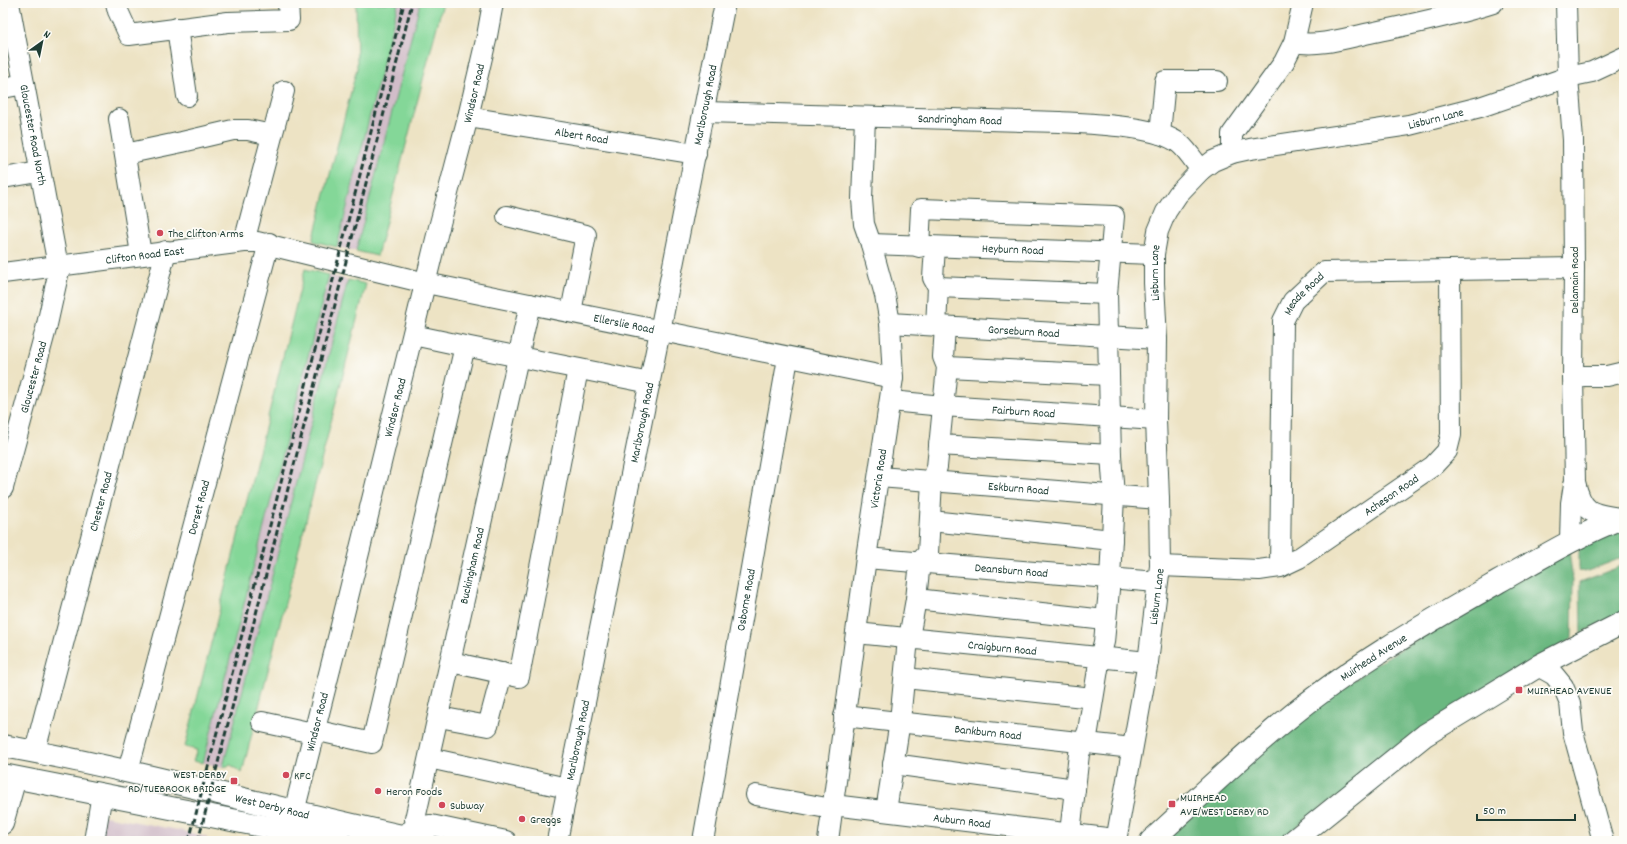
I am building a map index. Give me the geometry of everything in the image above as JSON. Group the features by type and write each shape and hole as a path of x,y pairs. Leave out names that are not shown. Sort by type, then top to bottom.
{"highway":[{"name":"Muirhead Avenue","path":"1151,841 1220,777 1287,719 1359,666 1415,629 1570,541 1622,517"},
{"path":"1293,841 1426,735 1538,666 1624,622"},
{"name":"West Derby Road","path":"3,746 35,751 128,771 294,812 415,835"},
{"path":"9,777 35,751"},
{"name":"West Derby Road","path":"9,777 339,841"}],"street":[{"name":"Gloucester Road North","path":"9,3 39,172 58,261"},
{"path":"116,3 129,35 228,22 288,20 288,3"},
{"name":"Windsor Road","path":"294,812 468,117 487,36 493,3"},
{"name":"Marlborough Road","path":"557,841 696,154 725,3"},
{"path":"1232,153 1232,134 1284,62 1294,42 1303,3"},
{"path":"1294,42 1304,44 1333,41 1472,6 1493,3"},
{"path":"1566,3 1568,77"},
{"path":"177,28 187,96"},
{"name":"Lisburn Lane","path":"1116,840 1148,662 1159,574 1159,499 1156,420 1157,339 1154,254 1158,231 1166,212 1188,182 1201,170 1213,161 1232,153 1408,125 1480,107 1568,77 1592,72 1624,58"},
{"name":"Delamain Road","path":"1568,77 1573,140 1573,376 1575,482"},
{"path":"1160,134 1165,81 1217,81"},
{"path":"3,88 24,84"},
{"path":"244,242 284,91"},
{"name":"Sandringham Road","path":"704,112 1060,122 1119,126 1160,134 1180,144 1201,170"},
{"name":"Albert Road","path":"468,117 696,154"},
{"name":"Victoria Road","path":"828,841 866,558 891,401 893,378 890,322 885,295 864,224 862,199 864,117"},
{"path":"119,119 141,254"},
{"path":"125,154 239,129 272,135"},
{"path":"3,178 39,172"},
{"path":"886,811 900,721 907,649 916,599 920,562 928,553 932,481 938,467 947,367 944,357 940,327 938,287 933,278 921,209 1114,216 1107,294 1108,375 1114,496 1110,578 1104,642 1100,657 1088,731 1079,754 1070,833"},
{"path":"507,216 586,236 571,312"},
{"name":"Clifton Road East","path":"3,273 58,261 141,254 244,242 269,244 356,266"},
{"name":"Dorset Road","path":"128,771 269,244"},
{"name":"Heyburn Road","path":"871,244 1154,254"},
{"name":"Chester Road","path":"35,751 166,251"},
{"name":"Gloucester Road","path":"3,488 46,328 58,261"},
{"name":"Ellerslie Road","path":"356,266 426,283 788,358 893,378"},
{"name":"Meade Road","path":"1280,567 1283,321 1293,301 1324,272 1574,268"},
{"name":"Acheson Road","path":"1159,574 1259,570 1280,567 1299,558 1433,466 1447,451 1451,435 1450,270"},
{"path":"938,287 1107,294"},
{"name":"Buckingham Road","path":"415,835 415,819 530,304"},
{"name":"Gorseburn Road","path":"890,322 940,327 1157,339"},
{"path":"413,335 650,383"},
{"path":"262,722 372,744 465,346"},
{"name":"Osborne Road","path":"703,841 788,358"},
{"path":"947,367 1108,375"},
{"path":"451,662 519,677 578,369"},
{"path":"1573,376 1607,376 1624,372"},
{"name":"Fairburn Road","path":"891,401 943,406 1156,420"},
{"path":"939,445 1111,455"},
{"name":"Eskburn Road","path":"879,477 1159,499"},
{"path":"1575,482 1578,496 1587,510 1595,514 1622,517"},
{"path":"1570,541 1571,503 1575,482"},
{"path":"930,521 1112,540"},
{"name":"Deansburn Road","path":"866,558 1110,578 1159,574"},
{"path":"916,599 1105,620"},
{"name":"Craigburn Road","path":"856,633 910,637 1148,662"},
{"path":"1538,666 1554,675 1563,686 1570,703 1574,732 1603,841"},
{"path":"439,717 488,726 502,674"},
{"path":"904,678 1093,698"},
{"name":"Bankburn Road","path":"844,716 900,721 1132,748"},
{"path":"429,758 567,788"},
{"path":"893,764 1075,789"},
{"path":"3,824 9,777"},
{"path":"94,841 102,794"},
{"name":"Auburn Road","path":"756,795 832,807 886,811 1116,840"},
{"name":"West Derby Road","path":"415,835 431,825 506,841"}],"shaded area":[{"path":"398,3 420,3 356,251 337,247"},
{"path":"329,275 348,280 223,767 203,763"},
{"path":"95,814 207,837 206,841 90,841"}],"green space":[{"path":"356,3 398,3 337,247 313,241 357,68"},
{"path":"420,3 443,3 377,256 356,251"},
{"path":"305,269 329,275 203,763 193,761 197,750 185,747"},
{"path":"348,280 366,284 242,773 231,765 223,767"},
{"path":"1624,527 1624,557 1585,572 1579,570 1579,546"},
{"path":"1569,551 1573,581 1572,638 1308,817 1279,841 1173,841 1168,838 1255,756 1372,666"},
{"path":"1624,565 1624,611 1581,633 1580,582"}],"railway":[{"path":"189,841 404,3"},
{"path":"198,841 412,3"}],"place":[{"name":"The Clifton Arms","path":"160,233"},
{"name":"MUIRHEAD AVENUE","path":"1519,690"},
{"name":"KFC","path":"286,775"},
{"name":"WEST DERBY RD/TUEBROOK BRIDGE","path":"234,781"},
{"name":"Heron Foods","path":"378,791"},
{"name":"MUIRHEAD AVE/WEST DERBY RD","path":"1172,804"},
{"name":"Subway","path":"442,805"},
{"name":"Greggs","path":"522,819"}]}
